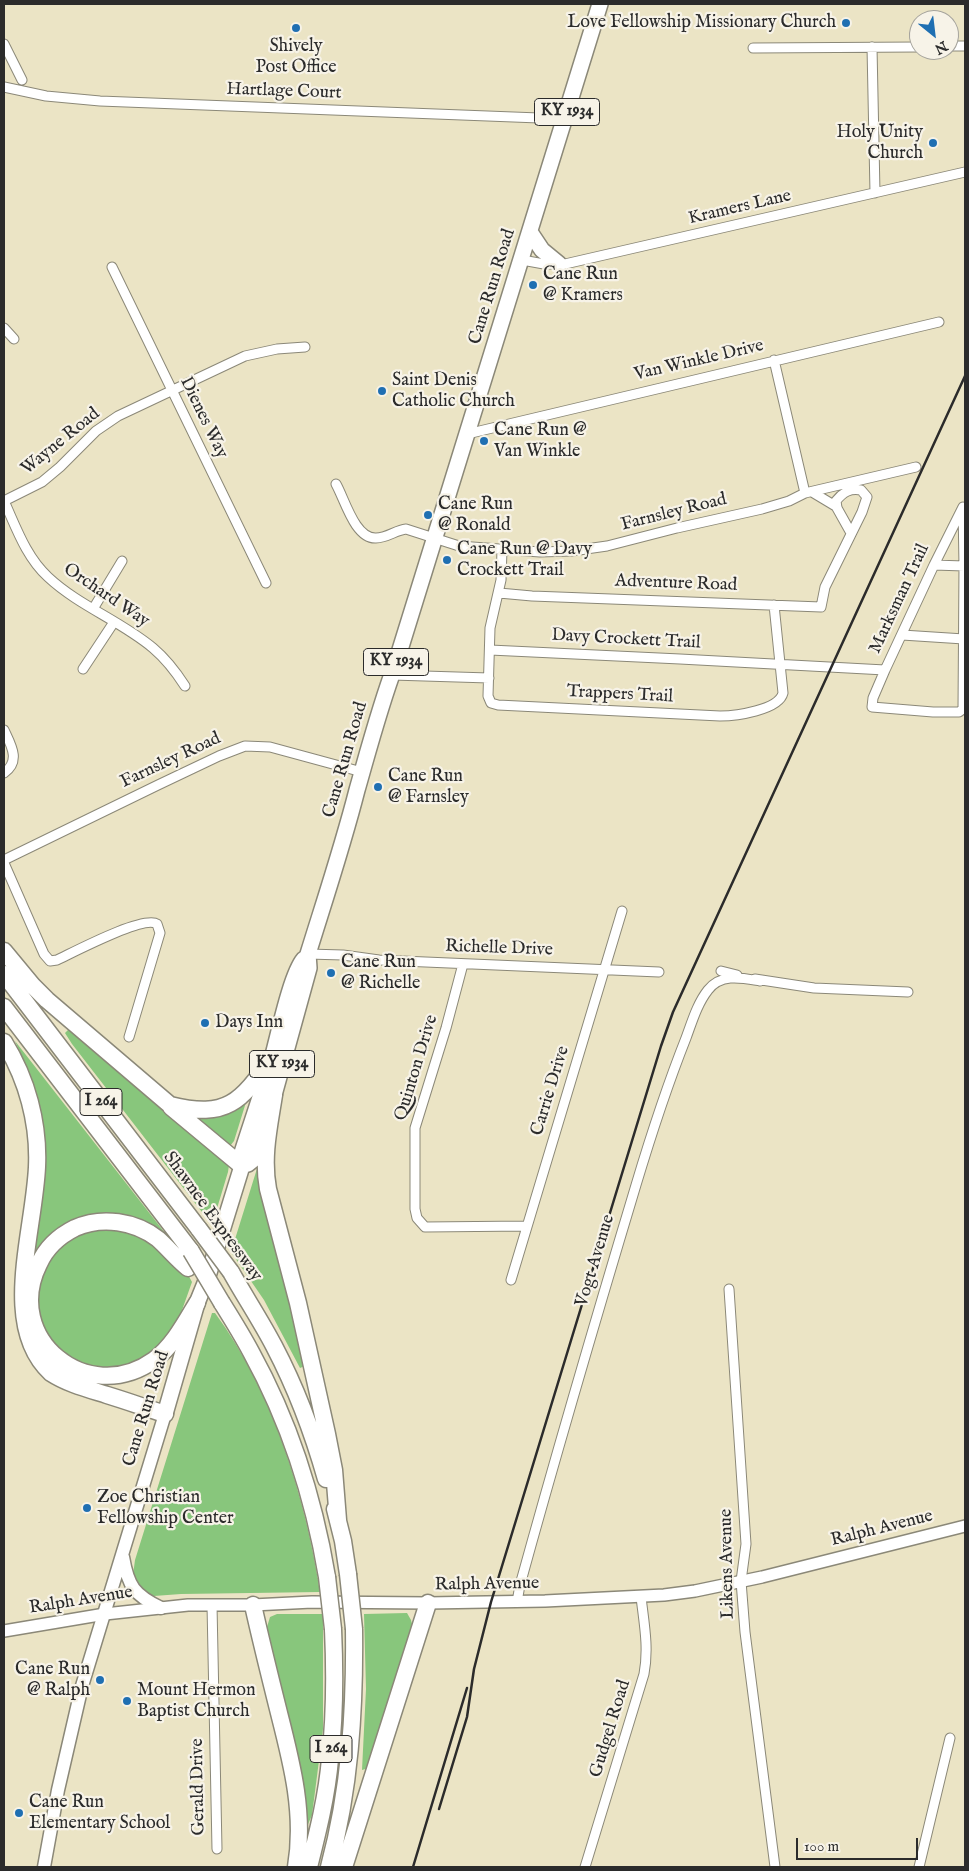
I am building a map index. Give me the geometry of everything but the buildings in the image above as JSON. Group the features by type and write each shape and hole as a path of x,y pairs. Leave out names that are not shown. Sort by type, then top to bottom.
{"highway":[{"name":"Cane Run Road","path":"242,1166 253,1160 274,1095 309,968 308,954 385,693 435,539 600,4"},
{"path":"530,232 542,250 559,264"},
{"path":"4,951 47,1000 242,1166"},
{"name":"Cane Run Road","path":"165,1414 197,1303 208,1276 242,1166 240,1158 273,1057 290,992 300,963 308,954"},
{"name":"Shawnee Expressway","path":"4,974 231,1272 273,1345 297,1397 321,1460 338,1520 348,1574 354,1629 350,1763 329,1867"},
{"name":"Shawnee Expressway","path":"4,1007 191,1251 256,1361 278,1408 297,1456 315,1516 327,1577 333,1629 335,1674 330,1759 318,1831 309,1867"},
{"path":"4,1042 21,1074 30,1101 37,1142 37,1168 33,1200 15,1298 16,1316 21,1336 38,1361 60,1378 165,1414"},
{"path":"170,1105 192,1110 210,1110 224,1106 236,1100 250,1087 273,1057"},
{"path":"274,1095 265,1156 265,1173 298,1302 327,1434 334,1470 338,1520"},
{"path":"197,1303 173,1340 155,1359 134,1371 111,1376 84,1373 60,1361 43,1342 32,1319 30,1306 31,1285 42,1257 60,1237 69,1231 88,1223 105,1222 123,1222 144,1230 157,1239 222,1303"},
{"path":"344,1867 428,1604"},
{"path":"253,1605 294,1771 298,1803 296,1867"}],"main road":[{"name":"Cane Run Road","path":"44,1867 56,1799 88,1667 165,1414"},
{"path":"122,1555 126,1576 134,1591 161,1608"}],"street":[{"path":"4,44 22,80"},
{"path":"753,48 909,46"},
{"path":"872,47 875,193"},
{"name":"Hartlage Court","path":"4,87 46,96 100,101 565,119"},
{"name":"Kramers Lane","path":"522,260 544,264 559,264 731,227 965,172"},
{"name":"Dienes Way","path":"112,267 266,583"},
{"name":"Van Winkle Drive","path":"467,434 939,322"},
{"path":"4,328 14,339"},
{"name":"Wayne Road","path":"4,501 42,482 108,422 245,356 277,349 305,347"},
{"path":"774,360 808,493 837,506"},
{"name":"Farnsley Road","path":"336,484 356,526 370,538 380,538 406,529 459,546 561,552 607,546 762,509 808,493 916,467"},
{"path":"856,489 865,493 867,497 862,512 851,532 836,501 842,493 856,489"},
{"name":"Orchard Way","path":"4,501 24,544 37,566 46,576 62,589 153,648 170,664 185,686"},
{"name":"Marksman Trail","path":"964,566 963,507 885,670 873,698 872,707 933,712 962,711 964,639"},
{"name":"Adventure Road","path":"499,593 821,607 825,587 851,532"},
{"path":"392,675 489,678 490,628 499,593 502,550"},
{"path":"93,609 122,561"},
{"path":"902,636 964,639 964,566 934,565"},
{"path":"774,605 780,664"},
{"path":"84,669 114,622"},
{"name":"Davy Crockett Trail","path":"490,650 885,670"},
{"name":"Trappers Trail","path":"489,678 490,701 498,705 720,716 748,713 780,700 783,693 780,664"},
{"path":"4,730 14,755 13,764 5,772"},
{"name":"Farnsley Road","path":"4,861 166,781 245,746 270,747 362,772"},
{"path":"4,861 44,954 50,961 57,960 120,930 149,921 157,924 160,933 129,1037"},
{"name":"Carrie Drive","path":"511,1280 622,911"},
{"name":"Richelle Drive","path":"308,954 342,955 379,960 659,972"},
{"name":"Quinton Drive","path":"463,964 446,1028 415,1128 415,1214 424,1227 527,1226"},
{"name":"Vogt Avenue","path":"720,971 760,981"},
{"name":"Vogt Avenue","path":"517,1602 564,1426 648,1143 670,1077 700,1002 708,990 719,981 732,977 814,988 908,992"},
{"name":"Likens Avenue","path":"729,1289 746,1544 741,1582 745,1632 775,1867"},
{"name":"Ralph Avenue","path":"4,1631 105,1614 212,1605 312,1602 428,1604 641,1597 695,1591 741,1582 965,1526"},
{"name":"Gudgel Road","path":"585,1867 644,1674 647,1658 641,1597"},
{"name":"Gerald Drive","path":"212,1605 216,1849"},
{"path":"919,1867 950,1738"}],"green space":[{"path":"69,1029 229,1165 212,1225 72,1044 65,1033"},
{"path":"15,1041 171,1242 109,1216 37,1257 31,1255 44,1174 43,1133 35,1091"},
{"path":"247,1099 234,1141 230,1146 198,1118 209,1117"},
{"path":"260,1159 307,1365 300,1368 264,1300 231,1252"},
{"path":"92,1227 135,1231 186,1271 192,1282 176,1327 160,1348 133,1366 91,1369 55,1348 37,1315 37,1282 57,1248"},
{"path":"212,1313 215,1313 235,1343 253,1376 270,1410 284,1446 306,1520 320,1592 154,1596 140,1590 133,1575 135,1560"},
{"path":"407,1613 413,1628 369,1768 362,1770 366,1689 364,1614"},
{"path":"277,1614 323,1614 323,1729 312,1815 306,1829 267,1627 270,1617"}],"railway":[{"path":"439,1809 467,1717 474,1669 491,1602 673,1012 965,376"},
{"path":"413,1867 467,1688"}],"place":[{"name":"Love Fellowship Missionary Church","path":"846,23"},
{"name":"Shively Post Office","path":"296,28"},
{"name":"Holy Unity Church","path":"933,143"},
{"name":"Cane Run @ Kramers","path":"533,285"},
{"name":"Saint Denis Catholic Church","path":"382,391"},
{"name":"Cane Run @ Van Winkle","path":"484,441"},
{"name":"Cane Run @ Ronald","path":"428,515"},
{"name":"Cane Run @ Davy Crockett Trail","path":"447,560"},
{"name":"Cane Run @ Farnsley","path":"378,787"},
{"name":"Cane Run @ Richelle","path":"331,973"},
{"name":"Days Inn","path":"205,1023"},
{"name":"Zoe Christian Fellowship Center","path":"87,1508"},
{"name":"Cane Run @ Ralph","path":"100,1680"},
{"name":"Mount Hermon Baptist Church","path":"127,1701"},
{"name":"Cane Run Elementary School","path":"19,1813"}]}
